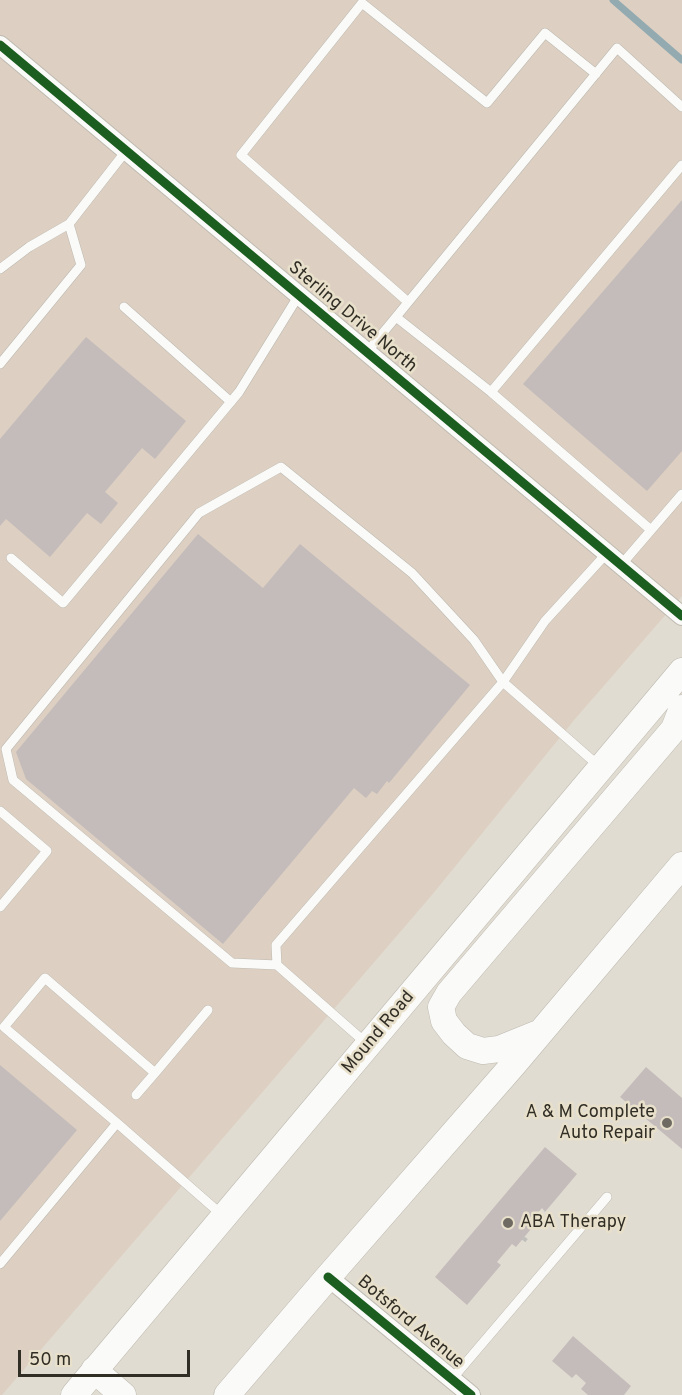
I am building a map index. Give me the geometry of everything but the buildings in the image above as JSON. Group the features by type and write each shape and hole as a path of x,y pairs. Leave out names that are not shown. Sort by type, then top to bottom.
{"main road":[{"name":"Mound Road","path":"74,1395 682,671"},
{"path":"540,1033 499,1049 483,1051 467,1046 454,1034 444,1021 441,1007 449,993 674,729 682,708"},
{"path":"227,1395 682,865"},
{"path":"94,1370 123,1395"}],"street":[{"name":"Sterling Drive North","path":"0,45 682,616"},
{"name":"Botsford Avenue","path":"328,1277 471,1395"}],"lane":[{"path":"408,302 241,155 362,3 487,103 545,33 596,74"},
{"path":"367,352 617,48 682,107"},
{"path":"0,269 29,247 69,224 126,151"},
{"path":"491,392 682,165"},
{"path":"0,364 81,265 69,224"},
{"path":"11,558 63,603 239,392 299,296"},
{"path":"124,307 231,402"},
{"path":"396,317 491,392 651,531"},
{"path":"369,1046 277,965 232,963 13,780 6,749 199,513 280,467 412,573 474,640 503,682 601,768"},
{"path":"621,565 682,494"},
{"path":"277,965 276,945 503,682 545,621 607,553"},
{"path":"0,811 47,851 0,907"},
{"path":"155,1073 45,978 4,1027 224,1217"},
{"path":"136,1095 208,1010"},
{"path":"0,1264 117,1124"},
{"path":"453,1380 607,1197"}],"shaded area":[{"path":"0,0 682,0 682,596 575,719 432,895 2,1395 0,1395"}],"waterway":[{"path":"613,0 682,60"}],"cycle path":[{"path":"0,45 682,616"},
{"path":"328,1277 471,1395"}],"place":[{"name":"A & M Complete Auto Repair","path":"667,1123"},
{"name":"ABA Therapy","path":"508,1223"}]}
